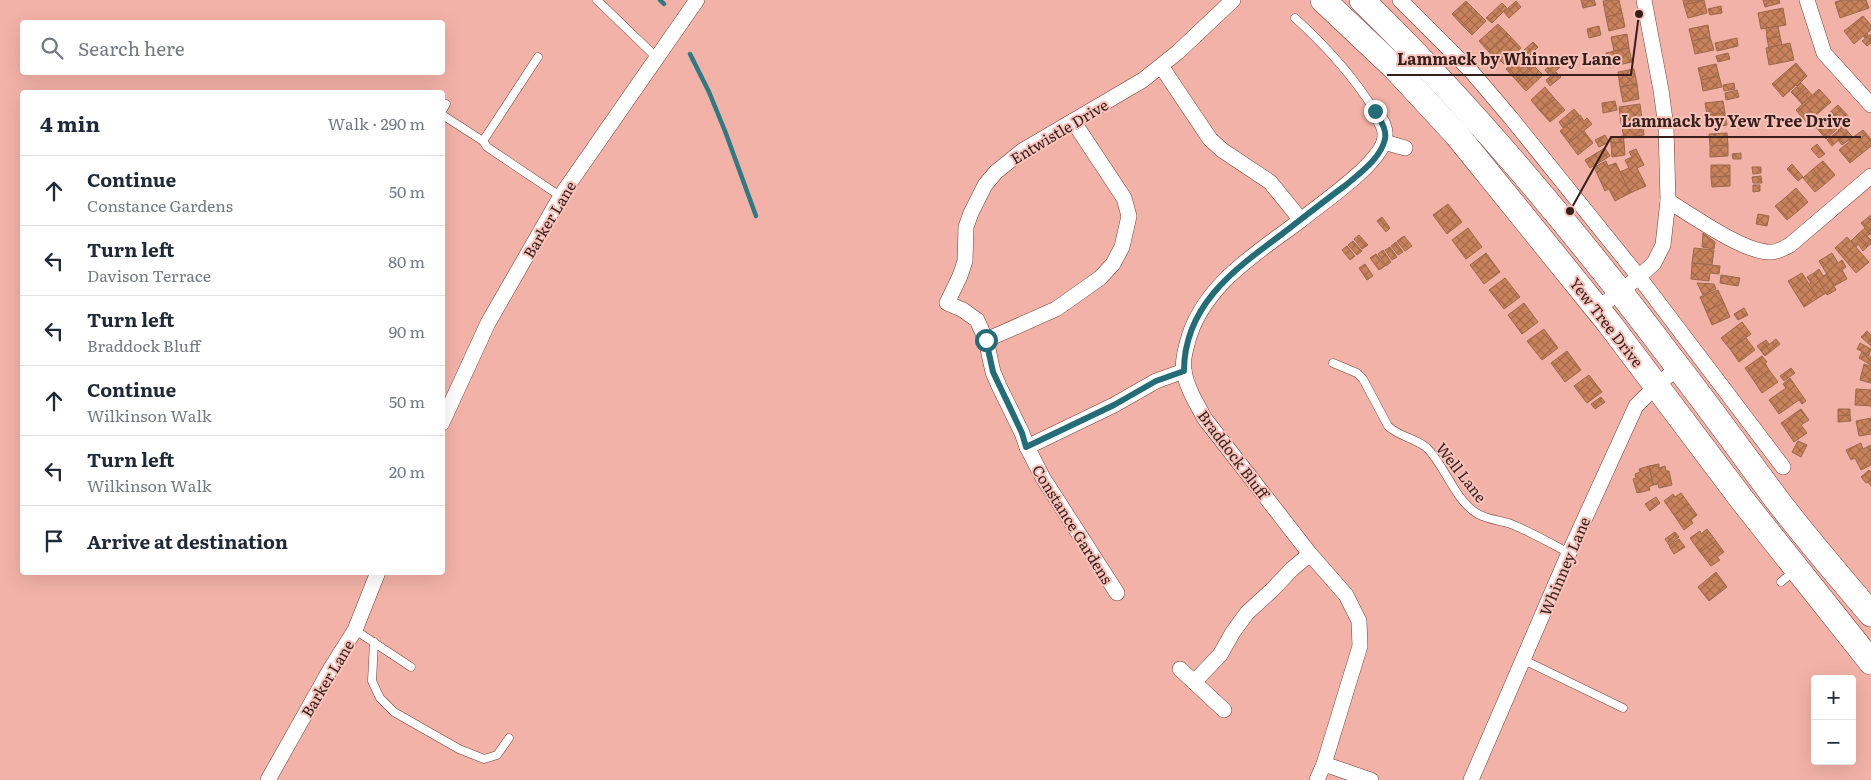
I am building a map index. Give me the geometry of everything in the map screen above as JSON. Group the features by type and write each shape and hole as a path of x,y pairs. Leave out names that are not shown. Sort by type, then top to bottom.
{"highway":[{"name":"Yew Tree Drive","path":"1323,0 1394,68 1457,135 1657,385 1743,501 1788,575 1871,662"},
{"name":"Yew Tree Drive","path":"1362,0 1411,48 1493,138 1618,291 1678,367 1776,498 1871,614"}],"street":[{"name":"Barker Lane","path":"445,417 488,322 560,196 697,0"},
{"name":"Entwistle Drive","path":"947,302 960,276 965,260 966,227 985,185 1008,161 1137,84 1162,66 1233,0"},
{"path":"1400,0 1470,71 1511,118 1640,277 1783,467"},
{"path":"1597,309 1618,291 1640,277 1654,263 1663,245 1668,201 1666,127 1644,0"},
{"path":"1807,0 1824,53 1871,105"},
{"path":"1162,66 1210,139 1222,150 1270,182 1301,220"},
{"path":"1375,111 1384,127 1386,138 1384,142 1405,148"},
{"path":"986,340 1056,309 1100,278 1112,264 1122,247 1129,216 1124,198 1073,121"},
{"name":"Braddock Bluff","path":"1324,764 1360,646 1359,621 1346,595 1310,554 1205,419 1184,371 1185,351 1194,323 1221,283 1242,264 1365,170 1382,148 1384,142"},
{"path":"1668,201 1739,243 1771,252 1790,245 1871,176"},
{"name":"Constance Gardens","path":"947,302 977,320 986,340 993,372 1022,433 1026,447 1117,593"},
{"name":"Whinney Lane","path":"1472,780 1569,553 1636,406 1678,367"},
{"path":"1026,447 1114,405 1156,381 1184,371"},
{"path":"1194,682 1220,655 1233,632 1247,613 1310,554"},
{"name":"Barker Lane","path":"268,780 331,668 355,630 377,575"},
{"path":"1180,669 1224,710"},
{"path":"1317,780 1324,764 1372,780"}],"lane":[{"path":"597,0 657,58"},
{"path":"1296,18 1338,61 1375,111"},
{"path":"483,141 538,57"},
{"path":"445,117 483,141 487,147 560,196"},
{"name":"Well Lane","path":"1333,363 1357,373 1363,379 1388,426 1394,432 1427,448 1466,504 1476,514 1523,529 1569,553"},
{"path":"355,630 411,667"},
{"path":"374,642 372,681 380,698 394,712 459,749 484,759 491,759 497,756 509,738"},
{"path":"1524,660 1623,708"}],"building":[{"path":"1581,0 1594,0 1596,5 1583,8"},
{"path":"1619,0 1622,13 1606,17 1603,1"},
{"path":"1683,0 1704,0 1684,5"},
{"path":"1704,0 1707,13 1688,18 1684,5"},
{"path":"1763,0 1779,0 1780,3 1765,7"},
{"path":"1842,0 1866,0 1869,8 1840,18 1835,2"},
{"path":"1466,1 1476,11 1462,25 1452,14"},
{"path":"1516,1 1521,7 1509,18 1504,12"},
{"path":"1502,3 1507,8 1492,23 1486,18"},
{"path":"1721,6 1722,13 1710,15 1708,9"},
{"path":"1783,8 1786,25 1761,29 1758,13"},
{"path":"1476,11 1486,21 1472,35 1462,25"},
{"path":"1622,13 1625,27 1609,31 1606,17"},
{"path":"1863,16 1871,25 1871,30 1865,38 1863,36 1854,44 1844,31"},
{"path":"1498,24 1508,34 1489,52 1479,41"},
{"path":"1708,25 1710,37 1692,41 1689,29"},
{"path":"1599,26 1601,35 1589,38 1587,29"},
{"path":"1778,26 1780,36 1767,39 1766,28"},
{"path":"1508,34 1521,48 1504,64 1501,61 1498,63 1489,52"},
{"path":"1627,34 1629,48 1614,51 1611,37"},
{"path":"1871,34 1871,43 1867,46 1862,41"},
{"path":"1780,36 1782,45 1769,48 1767,39"},
{"path":"1710,37 1714,50 1695,54 1692,41"},
{"path":"1737,38 1738,46 1717,51 1715,43"},
{"path":"1533,42 1538,47 1528,57 1523,51"},
{"path":"1790,43 1794,60 1769,65 1766,48"},
{"path":"1629,48 1632,62 1609,67 1606,53"},
{"path":"1728,53 1730,59 1718,62 1716,56"},
{"path":"1520,56 1530,67 1516,80 1506,69"},
{"path":"1555,61 1560,67 1550,76 1545,70"},
{"path":"1796,63 1807,76 1783,97 1772,84"},
{"path":"1716,64 1719,76 1701,80 1698,68"},
{"path":"1533,65 1543,75 1526,91 1516,80"},
{"path":"1634,69 1637,84 1620,87 1618,72"},
{"path":"1556,72 1561,77 1550,86 1546,80"},
{"path":"1719,76 1722,87 1703,91 1701,80"},
{"path":"1734,83 1735,89 1724,91 1723,85"},
{"path":"1801,83 1806,88 1796,97 1791,92"},
{"path":"1637,84 1639,99 1623,102 1620,87"},
{"path":"1545,87 1555,99 1540,111 1531,100"},
{"path":"1806,88 1812,95 1802,104 1796,97"},
{"path":"1819,89 1831,102 1807,123 1796,110"},
{"path":"1737,90 1739,97 1726,100 1725,93"},
{"path":"1555,99 1565,110 1550,122 1540,111"},
{"path":"1615,101 1617,110 1603,113 1602,103"},
{"path":"1723,101 1725,113 1707,115 1705,103"},
{"path":"1640,104 1642,120 1621,123 1619,107"},
{"path":"1838,105 1850,118 1842,125 1844,126 1839,130 1838,128 1826,139 1815,126"},
{"path":"1574,109 1579,115 1563,128 1559,122"},
{"path":"1725,113 1727,125 1709,128 1707,115"},
{"path":"1580,115 1584,121 1587,118 1592,124 1569,143 1560,131"},
{"path":"1642,120 1644,135 1624,138 1621,123"},
{"path":"1746,121 1747,127 1736,128 1735,122"},
{"path":"1844,126 1848,132 1832,146 1827,140"},
{"path":"1863,130 1871,139 1871,146 1850,163 1839,150"},
{"path":"1584,131 1593,143 1578,155 1569,143"},
{"path":"1848,132 1853,137 1842,145 1838,140"},
{"path":"1727,133 1728,145 1710,146 1709,134"},
{"path":"1605,135 1609,142 1599,147 1595,140"},
{"path":"1623,136 1624,142 1611,143 1610,138"},
{"path":"1624,142 1625,155 1612,157 1611,143"},
{"path":"1817,144 1825,154 1819,158 1811,149"},
{"path":"1728,145 1728,156 1710,157 1710,146"},
{"path":"1605,148 1610,156 1590,168 1585,160"},
{"path":"1636,149 1644,165 1637,168 1646,186 1630,193 1620,172 1629,168 1625,160 1632,157 1629,152"},
{"path":"1741,153 1741,159 1733,159 1732,154"},
{"path":"1606,161 1608,166 1616,163 1630,193 1615,201 1609,189 1605,191 1594,167"},
{"path":"1823,161 1835,175 1825,184 1813,169"},
{"path":"1792,164 1803,177 1798,181 1787,169"},
{"path":"1711,165 1730,165 1730,176 1711,177"},
{"path":"1752,167 1761,167 1761,173 1753,174"},
{"path":"1813,169 1825,184 1815,192 1803,178"},
{"path":"1730,176 1730,186 1712,187 1711,177"},
{"path":"1761,176 1762,183 1753,183 1752,177"},
{"path":"1753,185 1760,185 1760,191 1753,192"},
{"path":"1796,188 1808,202 1798,211 1786,197"},
{"path":"1786,197 1798,211 1787,220 1775,206"},
{"path":"1448,204 1462,222 1447,234 1433,215"},
{"path":"1758,214 1769,216 1767,226 1756,224"},
{"path":"1871,215 1871,235 1861,223"},
{"path":"1382,217 1390,228 1386,232 1377,221"},
{"path":"1468,228 1482,247 1466,259 1452,240"},
{"path":"1865,228 1870,234 1867,236 1871,240 1871,244 1868,246 1858,234"},
{"path":"1703,233 1715,242 1714,249 1702,247"},
{"path":"1858,234 1868,246 1863,251 1858,244 1856,247 1851,241"},
{"path":"1359,235 1368,245 1362,249 1354,239"},
{"path":"1404,236 1412,246 1405,251 1397,241"},
{"path":"1847,237 1869,262 1856,273 1835,248"},
{"path":"1353,241 1362,251 1357,255 1348,245"},
{"path":"1396,242 1403,252 1398,255 1391,246"},
{"path":"1347,246 1355,256 1350,260 1342,250"},
{"path":"1390,247 1397,257 1392,260 1385,250"},
{"path":"1694,248 1714,250 1712,265 1692,263"},
{"path":"1383,250 1391,262 1386,266 1378,254"},
{"path":"1486,253 1500,272 1484,284 1470,265"},
{"path":"1832,253 1838,263 1842,260 1846,267 1842,270 1847,279 1834,286 1819,261"},
{"path":"1376,254 1385,266 1379,270 1370,258"},
{"path":"1692,263 1720,266 1719,274 1710,273 1709,281 1691,279"},
{"path":"1365,264 1373,276 1367,280 1359,268"},
{"path":"1819,269 1823,276 1827,274 1836,290 1827,295 1814,273"},
{"path":"1802,273 1818,298 1804,307 1788,281"},
{"path":"1814,273 1826,293 1818,298 1807,277"},
{"path":"1721,275 1740,278 1738,286 1720,283"},
{"path":"1505,278 1520,297 1504,309 1489,290"},
{"path":"1697,283 1714,284 1716,289 1703,295"},
{"path":"1718,290 1724,303 1706,311 1700,297"},
{"path":"1524,303 1538,322 1522,334 1508,315"},
{"path":"1724,303 1730,317 1712,325 1706,311"},
{"path":"1744,308 1748,315 1738,320 1734,314"},
{"path":"1742,322 1751,334 1730,349 1721,338"},
{"path":"1544,329 1558,348 1542,360 1527,341"},
{"path":"1867,331 1871,335 1871,346 1861,337"},
{"path":"1746,338 1755,350 1739,362 1730,349"},
{"path":"1776,339 1780,344 1765,356 1761,351"},
{"path":"1766,340 1769,344 1761,351 1757,346"},
{"path":"1860,343 1871,349 1869,355 1857,349"},
{"path":"1567,351 1581,370 1565,382 1551,363"},
{"path":"1862,352 1871,357 1871,365 1859,358"},
{"path":"1762,356 1767,362 1765,363 1769,370 1754,381 1745,368"},
{"path":"1864,364 1871,366 1871,383 1860,380"},
{"path":"1791,368 1795,373 1784,381 1780,376"},
{"path":"1769,370 1778,382 1762,393 1754,381"},
{"path":"1589,375 1602,392 1587,403 1574,386"},
{"path":"1790,378 1806,401 1802,404 1799,400 1779,414 1769,400 1786,388 1783,384"},
{"path":"1856,389 1871,390 1871,406 1855,405"},
{"path":"1601,397 1605,402 1595,409 1591,404"},
{"path":"1801,409 1809,420 1801,425 1807,433 1794,442 1781,423"},
{"path":"1838,409 1850,409 1850,415 1838,416"},
{"path":"1850,415 1851,421 1838,422 1838,416"},
{"path":"1871,418 1871,434 1859,436 1856,421"},
{"path":"1798,441 1807,445 1801,457 1792,452"},
{"path":"1861,443 1863,449 1871,445 1871,465 1861,470 1855,458 1851,460 1846,450"},
{"path":"1659,464 1659,468 1665,466 1666,471 1669,471 1672,485 1659,488 1658,484 1653,485 1649,466"},
{"path":"1649,466 1653,485 1649,487 1650,490 1637,493 1633,479 1636,478 1635,474 1640,472 1639,469"},
{"path":"1869,470 1871,472 1871,486 1861,477"},
{"path":"1681,493 1689,504 1674,515 1664,501 1673,494 1675,497"},
{"path":"1656,497 1660,503 1650,511 1645,504"},
{"path":"1689,504 1697,515 1691,520 1693,523 1684,530 1674,515"},
{"path":"1707,529 1716,541 1700,552 1690,538 1700,531 1701,534"},
{"path":"1675,532 1679,537 1669,545 1665,539"},
{"path":"1679,539 1685,547 1674,554 1669,546"},
{"path":"1716,541 1724,552 1717,557 1720,560 1711,566 1700,552"},
{"path":"1716,572 1727,587 1709,601 1698,587"}],"waterway":[{"path":"660,0 664,4"},
{"path":"690,54 709,92 725,131 756,216"}],"place":[{"name":"Lammack by Whinney Lane","path":"1639,14"},
{"name":"Lammack by Yew Tree Drive","path":"1570,211"}],"route":[{"path":"986,340 993,372 1022,433 1026,447 1114,405 1156,381 1184,371 1188,337 1194,323 1221,283 1242,264 1365,170 1382,148 1386,138 1384,127 1375,111"}]}
